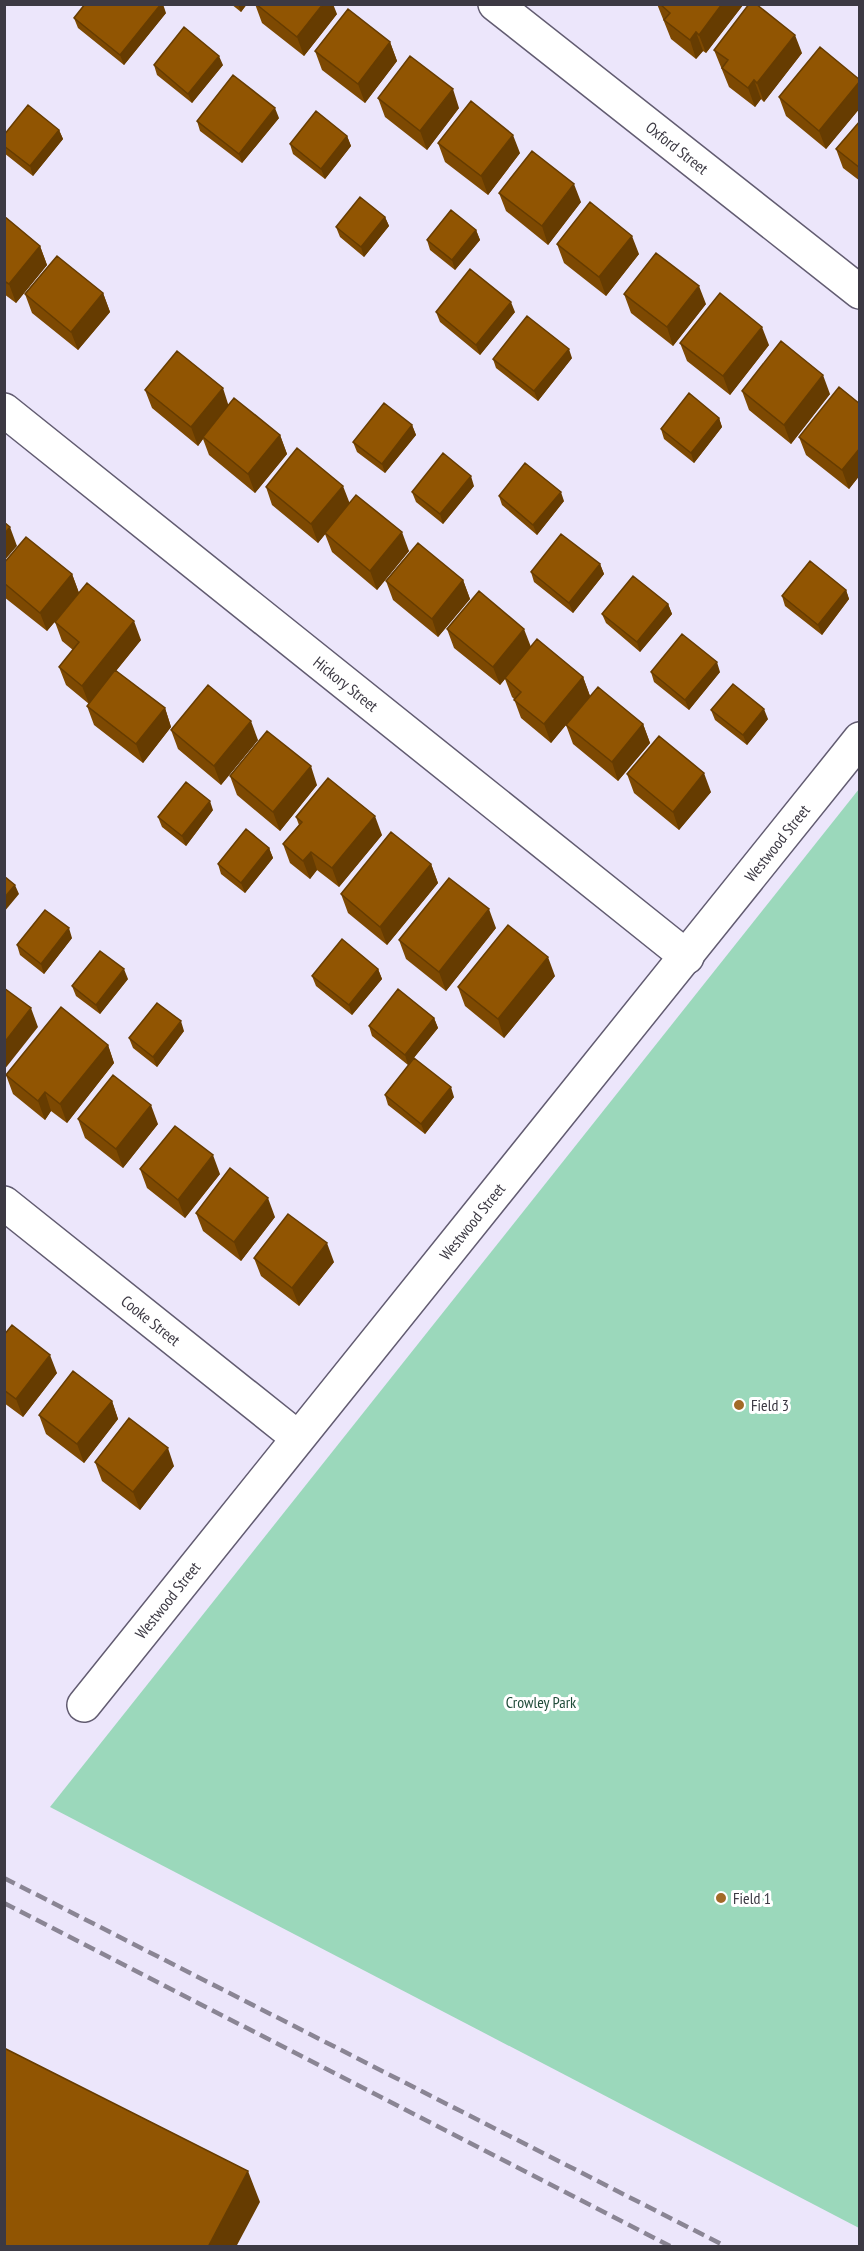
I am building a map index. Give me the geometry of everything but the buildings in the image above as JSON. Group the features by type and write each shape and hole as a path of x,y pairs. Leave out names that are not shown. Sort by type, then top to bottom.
{"street":[{"name":"Oxford Street","path":"495,4 860,292"},
{"name":"Hickory Street","path":"4,410 687,957"},
{"name":"Westwood Street","path":"84,1704 860,739"},
{"name":"Cooke Street","path":"4,1203 297,1437"}],"green space":[{"name":"Crowley Park","path":"859,789 859,2228 50,1807"}],"railway":[{"path":"4,1878 725,2246"},
{"path":"4,1903 670,2246"}],"place":[{"name":"Field 3","path":"739,1405"},
{"name":"Field 1","path":"721,1898"}]}
